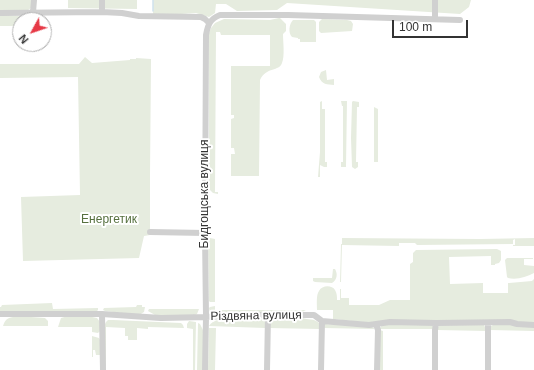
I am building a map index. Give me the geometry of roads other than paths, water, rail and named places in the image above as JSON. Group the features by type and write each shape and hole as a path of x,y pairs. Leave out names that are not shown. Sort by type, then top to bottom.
{"street":[{"path":"33,12 34,0"},
{"path":"102,0 102,12"},
{"path":"434,19 435,0"},
{"path":"52,12 102,12 139,16 201,16 211,21 220,15 302,15 460,20"},
{"path":"0,13 12,13"},
{"name":"Бидгощська вулиця","path":"205,370 206,35 207,26 211,21"},
{"path":"150,232 205,233"},
{"name":"Різдвяна вулиця","path":"0,314 102,314 161,318 243,315 314,315 322,321 376,324 390,322 510,322 534,325"},
{"path":"102,314 102,370"},
{"path":"266,370 268,315"},
{"path":"321,370 322,321"},
{"path":"435,370 436,323"},
{"path":"488,323 488,370"},
{"path":"376,324 378,330 377,370"}],"waterway":[{"path":"153,0 153,11"}],"park label":[{"name":"Енергетик","path":"109,220"}]}
